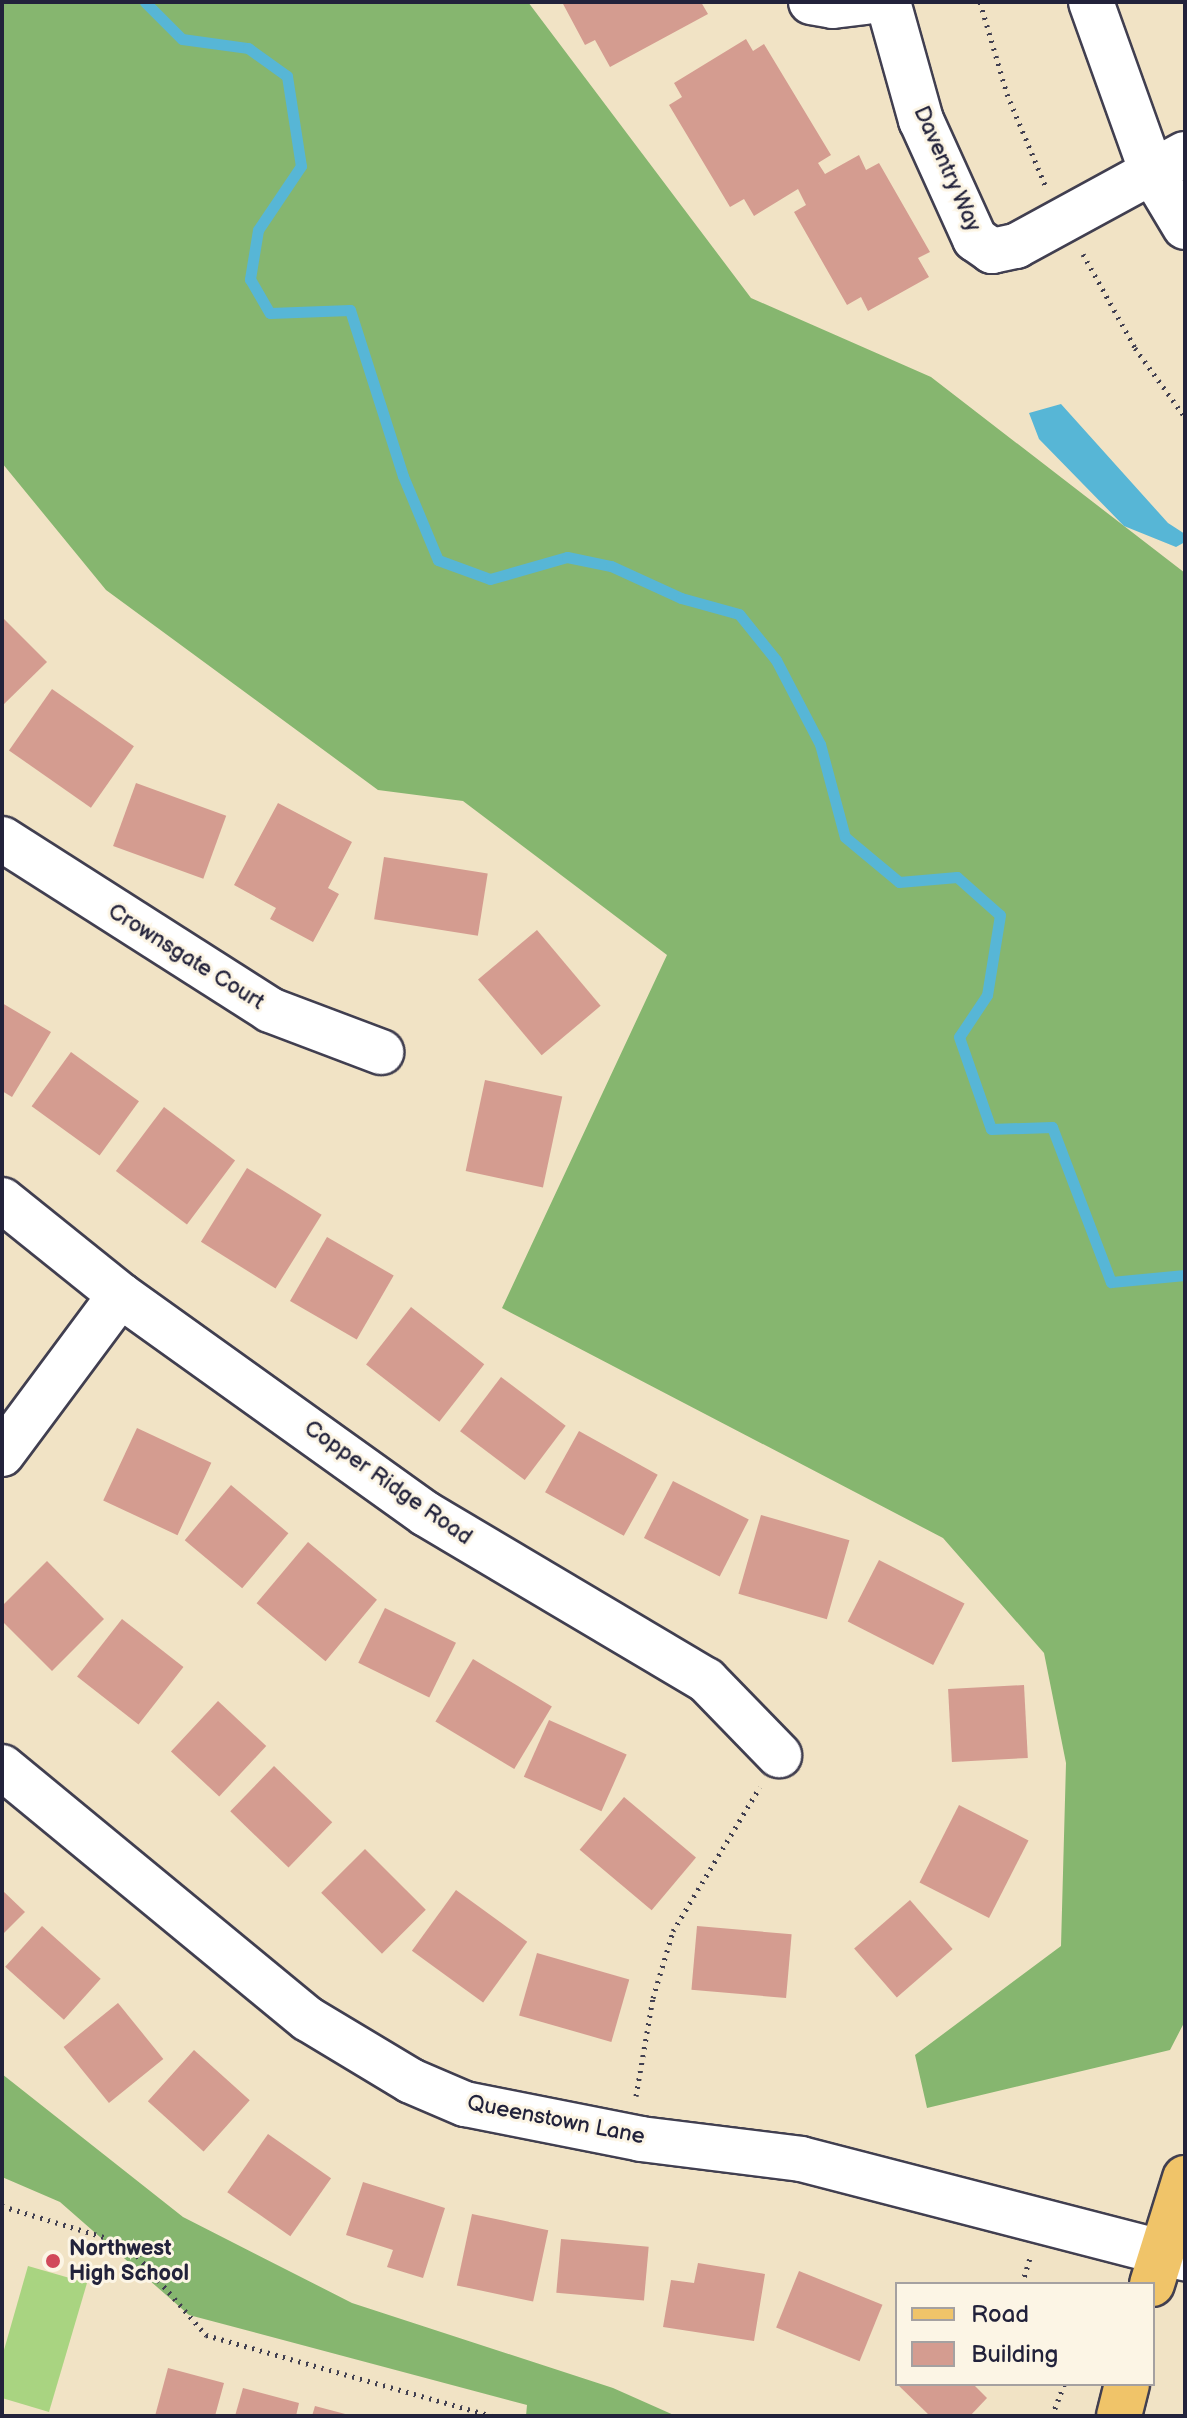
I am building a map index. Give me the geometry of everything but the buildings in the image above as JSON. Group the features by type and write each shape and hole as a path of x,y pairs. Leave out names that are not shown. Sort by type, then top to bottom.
{"main road":[{"path":"1170,2268 1185,2178"},
{"path":"1119,2416 1126,2386"}],"street":[{"path":"811,2 833,6 866,2"},
{"name":"Daventry Way","path":"888,2 921,120 975,239 992,251 1016,246 1168,163"},
{"path":"1091,2 1168,163 1185,227"},
{"name":"Crownsgate Court","path":"2,839 270,1010 381,1052"},
{"name":"Copper Ridge Road","path":"2,1200 120,1295 426,1514 706,1680 779,1755"},
{"path":"2,1454 120,1295"},
{"name":"Queenstown Lane","path":"2,1767 261,1982 364,2055 465,2104 629,2136 801,2159 1170,2268"}],"path":[{"path":"629,2136 653,1998 673,1931 779,1755"},
{"path":"2,2206 127,2244 206,2335 492,2416"},
{"path":"1052,2416 1063,2386"}],"green space":[{"path":"2,2 528,2 751,298 931,377 1185,573 1185,2021 1170,2050 927,2108 915,2055 1061,1946 1066,1763 1044,1653 943,1538 502,1308 667,955 463,801 378,790 106,590 2,463"},
{"path":"2,2074 183,2217 352,2303 613,2388 676,2416 526,2416 527,2405 189,2315 60,2202 2,2177"},
{"path":"28,2266 87,2283 49,2412 2,2398 2,2357"}],"water":[{"path":"1061,404 1168,523 1185,534 1185,542 1176,547 1124,526 1039,439 1029,413"}],"waterway":[{"path":"145,2 182,39 248,48 287,76 301,166 258,230 250,279 270,313 350,310 403,476 438,560 490,579 567,557 611,566 681,598 739,614 776,660 820,744 845,837 899,882 957,877 1000,915 987,995 959,1037 991,1129 1052,1127 1111,1282 1185,1275"}],"place":[{"name":"Northwest High School","path":"53,2261"}]}
